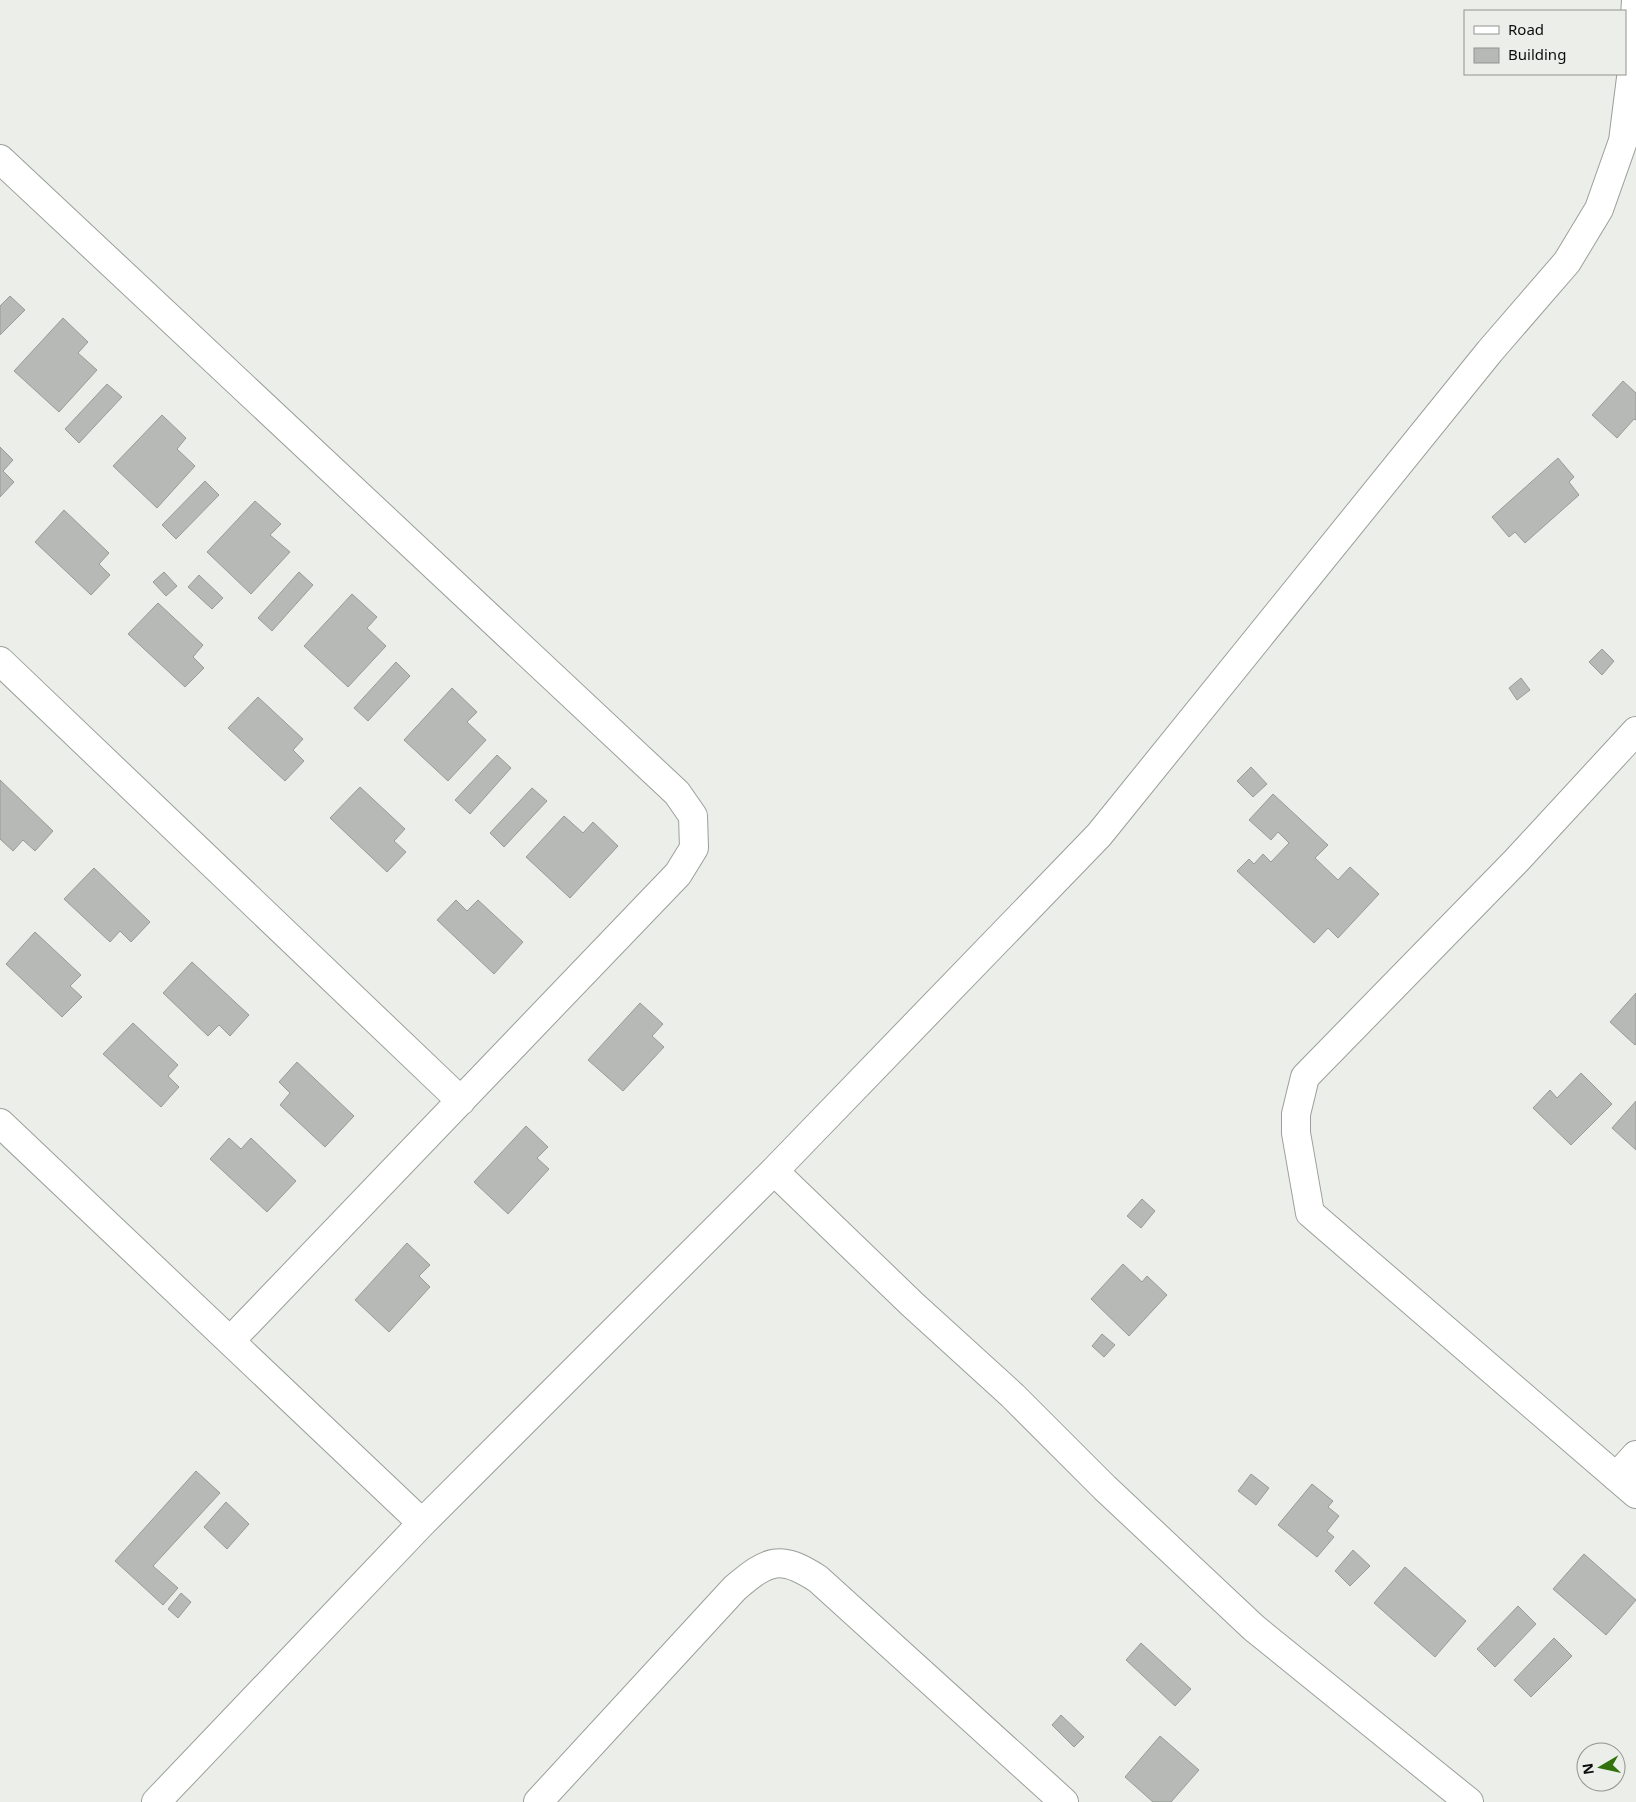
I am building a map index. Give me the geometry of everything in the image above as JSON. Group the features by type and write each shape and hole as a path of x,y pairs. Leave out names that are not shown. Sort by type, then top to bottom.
{"street":[{"path":"156,1802 422,1523 774,1171 1099,836 1490,351 1567,262 1599,209 1624,140 1632,70 1636,0"},
{"path":"0,159 677,793 693,816 694,848 678,874 230,1342"},
{"path":"0,661 461,1101"},
{"path":"1636,731 1516,861 1305,1077 1296,1114 1296,1133 1310,1213 1626,1485 1636,1455"},
{"path":"0,1123 422,1523"},
{"path":"774,1171 912,1304 1013,1396 1105,1488 1254,1628 1469,1802"},
{"path":"538,1802 735,1588 755,1571 778,1562 798,1566 818,1579 1061,1801"}],"building":[{"path":"10,296 25,310 0,335 0,306"},
{"path":"63,318 88,342 78,353 97,370 59,412 14,371"},
{"path":"1623,381 1636,393 1636,420 1634,419 1617,438 1592,415"},
{"path":"107,384 122,397 79,443 65,429"},
{"path":"162,415 186,438 177,449 195,466 157,508 113,466"},
{"path":"0,447 13,460 3,471 14,482 0,497"},
{"path":"1558,458 1574,477 1569,482 1579,495 1525,543 1515,532 1509,537 1492,517"},
{"path":"205,481 219,495 176,539 162,525"},
{"path":"255,501 281,524 270,535 290,552 251,594 207,552"},
{"path":"64,510 109,553 99,564 110,575 91,595 35,542"},
{"path":"164,572 177,586 166,596 153,582"},
{"path":"299,572 313,585 272,631 258,618"},
{"path":"199,575 223,598 212,609 188,587"},
{"path":"352,594 377,617 367,628 386,646 348,687 304,646"},
{"path":"158,603 203,645 193,657 204,668 185,687 128,634"},
{"path":"1602,649 1614,661 1602,675 1589,662"},
{"path":"396,662 410,676 368,721 354,708"},
{"path":"1521,678 1530,690 1517,700 1509,688"},
{"path":"452,688 477,712 467,722 486,740 448,781 404,740"},
{"path":"258,697 303,739 293,750 304,761 285,781 228,728"},
{"path":"497,755 511,768 470,814 455,800"},
{"path":"1251,767 1267,784 1253,797 1237,781"},
{"path":"0,780 53,831 35,851 23,840 13,851 0,839"},
{"path":"360,787 405,829 394,841 406,852 387,872 330,818"},
{"path":"532,788 547,801 504,847 490,833"},
{"path":"1273,794 1328,845 1315,858 1338,880 1350,867 1379,894 1338,938 1328,928 1314,943 1237,871 1249,859 1254,864 1263,854 1271,862 1289,843 1278,832 1271,840 1249,820"},
{"path":"564,816 583,833 593,822 618,846 570,898 526,857"},
{"path":"94,868 150,922 131,942 120,931 110,942 64,899"},
{"path":"456,900 467,911 478,900 523,942 494,974 437,920"},
{"path":"35,932 81,975 70,986 82,997 62,1017 6,964"},
{"path":"192,962 249,1015 230,1036 219,1025 208,1036 163,993"},
{"path":"1636,993 1636,1043 1635,1045 1610,1022"},
{"path":"640,1003 663,1024 652,1036 664,1047 623,1091 588,1060"},
{"path":"133,1023 178,1065 168,1076 179,1087 161,1107 103,1054"},
{"path":"297,1062 354,1116 325,1147 280,1105 290,1093 279,1082"},
{"path":"1581,1073 1612,1104 1571,1145 1533,1108 1550,1090 1557,1098"},
{"path":"1636,1101 1636,1150 1612,1128"},
{"path":"526,1126 548,1147 537,1158 549,1169 508,1214 474,1182"},
{"path":"229,1138 241,1149 251,1138 296,1181 267,1212 210,1159"},
{"path":"1142,1199 1155,1211 1141,1228 1127,1216"},
{"path":"407,1243 430,1265 419,1276 430,1287 389,1332 355,1300"},
{"path":"1123,1264 1142,1282 1147,1276 1167,1295 1129,1336 1091,1299"},
{"path":"1102,1334 1115,1345 1104,1357 1092,1346"},
{"path":"196,1471 220,1493 153,1566 178,1588 163,1605 115,1561"},
{"path":"1251,1474 1269,1488 1256,1505 1238,1491"},
{"path":"1312,1484 1333,1501 1328,1507 1339,1516 1327,1531 1334,1537 1317,1557 1278,1525"},
{"path":"226,1502 249,1524 227,1549 204,1527"},
{"path":"1353,1550 1370,1566 1350,1586 1335,1571"},
{"path":"1584,1554 1636,1600 1606,1635 1553,1589"},
{"path":"1405,1567 1466,1621 1435,1657 1374,1603"},
{"path":"181,1593 191,1602 178,1618 168,1609"},
{"path":"1518,1606 1536,1624 1495,1667 1477,1649"},
{"path":"1554,1638 1572,1656 1531,1697 1514,1680"},
{"path":"1141,1643 1191,1689 1175,1706 1126,1660"},
{"path":"1061,1715 1084,1737 1074,1747 1052,1725"},
{"path":"1160,1736 1199,1770 1171,1802 1153,1802 1125,1777"}]}
